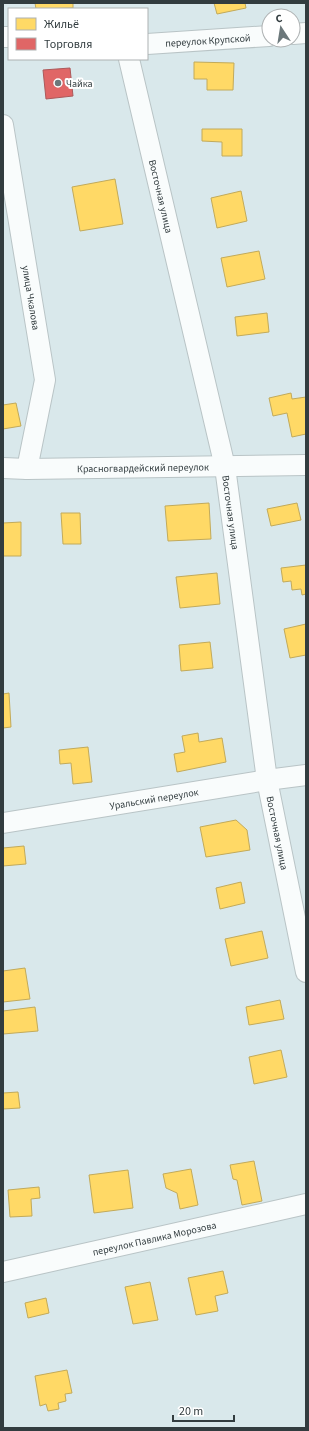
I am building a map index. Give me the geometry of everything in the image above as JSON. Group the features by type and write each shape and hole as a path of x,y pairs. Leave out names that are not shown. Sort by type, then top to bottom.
{"street":[{"name":"переулок Крупской","path":"148,44 261,37"},
{"name":"Восточная улица","path":"129,60 225,466 267,780 306,972"},
{"name":"улица Чкалова","path":"3,124 45,380 26,469"},
{"name":"Красногвардейский переулок","path":"3,468 26,469 306,465"},
{"name":"Уральский переулок","path":"3,823 306,775"},
{"name":"переулок Павлика Морозова","path":"3,1272 306,1204"}],"building: Жильё":[{"path":"35,3 73,3 73,8 36,8"},
{"path":"214,3 245,3 246,8 217,14"},
{"path":"194,62 234,63 233,90 207,90 207,79 194,79"},
{"path":"202,129 242,129 242,156 222,156 222,142 202,141"},
{"path":"115,179 123,224 80,231 72,187"},
{"path":"241,191 247,221 217,228 211,198"},
{"path":"259,251 265,279 227,287 221,258"},
{"path":"267,313 269,332 237,336 235,317"},
{"path":"291,393 292,399 306,397 306,434 292,437 287,413 273,416 269,398"},
{"path":"16,403 21,426 3,429 3,405"},
{"path":"209,503 211,539 168,541 165,506"},
{"path":"297,503 301,520 271,526 267,509"},
{"path":"61,513 80,513 81,544 63,544"},
{"path":"21,522 21,556 3,556 3,523"},
{"path":"306,565 306,594 302,595 301,589 292,590 291,581 283,582 281,568"},
{"path":"217,573 220,604 180,608 176,577"},
{"path":"306,624 306,655 290,658 284,629"},
{"path":"210,642 213,668 181,671 179,645"},
{"path":"9,693 11,727 3,728 3,694"},
{"path":"198,733 199,742 222,738 226,762 177,772 174,754 185,752 182,736"},
{"path":"88,747 92,782 73,784 71,763 60,764 59,750"},
{"path":"236,820 247,830 250,850 206,857 200,827"},
{"path":"24,846 26,864 3,866 3,848"},
{"path":"241,882 245,903 220,909 216,888"},
{"path":"262,931 268,958 231,966 225,939"},
{"path":"25,968 30,999 3,1002 3,971"},
{"path":"280,1000 284,1019 249,1025 246,1007"},
{"path":"35,1007 38,1031 3,1034 3,1011"},
{"path":"281,1050 287,1077 254,1084 249,1057"},
{"path":"18,1092 20,1108 3,1109 3,1093"},
{"path":"254,1161 262,1201 242,1205 237,1180 233,1179 230,1165"},
{"path":"191,1169 198,1205 180,1209 177,1193 166,1188 163,1174"},
{"path":"128,1170 133,1208 94,1213 89,1175"},
{"path":"39,1187 40,1198 31,1199 32,1216 10,1217 8,1190"},
{"path":"223,1271 228,1293 215,1296 218,1311 196,1315 188,1278"},
{"path":"150,1282 158,1320 133,1324 125,1287"},
{"path":"46,1298 49,1313 28,1318 25,1303"},
{"path":"67,1370 72,1393 65,1394 66,1401 58,1403 59,1409 48,1411 46,1404 40,1406 35,1376"}],"building: Торговля":[{"name":"Чайка","path":"70,68 73,96 46,99 43,70"}],"place":[{"name":"Чайка","path":"58,83"}]}
